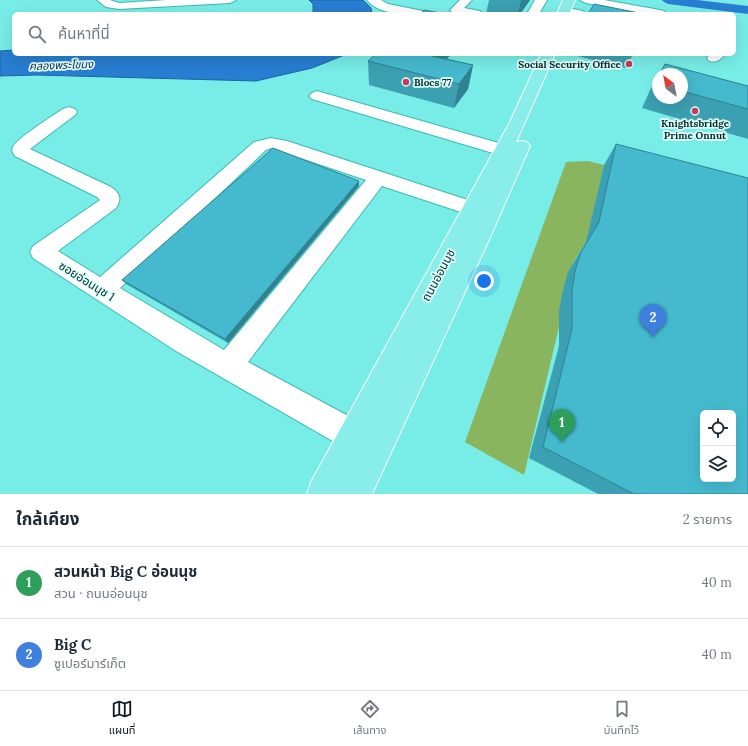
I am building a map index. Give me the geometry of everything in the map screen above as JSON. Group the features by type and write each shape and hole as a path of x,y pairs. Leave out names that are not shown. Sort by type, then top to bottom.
{"main road":[{"path":"569,0 570,12"},
{"path":"571,12 577,0"},
{"name":"ถนนอ่อนนุช","path":"542,82 548,56"},
{"name":"ถนนอ่อนนุช","path":"354,494 478,240 542,82 557,56"},
{"name":"ถนนอ่อนนุช","path":"322,494 354,436 503,150 524,124"}],"street":[{"path":"103,0 110,4 119,6 230,0"},
{"path":"373,0 384,7 409,12"},
{"path":"466,0 456,10 466,12"},
{"path":"534,12 541,0"},
{"path":"586,0 649,12"},
{"path":"317,96 503,150"},
{"name":"ซอยอ่อนนุช 1","path":"69,112 25,144 21,152 110,196 109,203 41,252 185,342 354,436"},
{"path":"102,290 260,146 271,143 281,145 473,209"},
{"path":"228,366 378,178"}],"green space":[{"path":"588,161 604,165 587,240 573,263 563,290 559,327 524,475 465,442 566,162"}],"water":[{"path":"309,0 363,0 371,8 372,12 313,12 313,4"},
{"name":"คลองพระโขนง","path":"12,50 12,56 342,56 312,68 256,81 37,75 0,76 0,51"}],"building":[{"path":"594,4 634,12 589,12"},
{"path":"424,10 435,12 422,12"},
{"path":"374,56 432,56 473,65 459,84 368,61"},
{"path":"665,64 680,68 663,68"},
{"path":"688,70 748,86 748,109 688,93"},
{"path":"616,144 748,178 748,494 634,494 543,447 572,329 572,291 575,271 581,252 599,222"},
{"path":"273,148 359,181 225,339 122,280"}],"waterway":[{"path":"668,0 748,10"}],"place":[{"name":"Social Security Office","path":"629,64"},
{"name":"Blocs 77","path":"406,82"},
{"name":"Knightsbridge Prime Onnut","path":"695,111"},
{"name":"Big C","path":"653,337"},
{"name":"สวนหน้า Big C อ่อนนุช","path":"562,442"}]}
